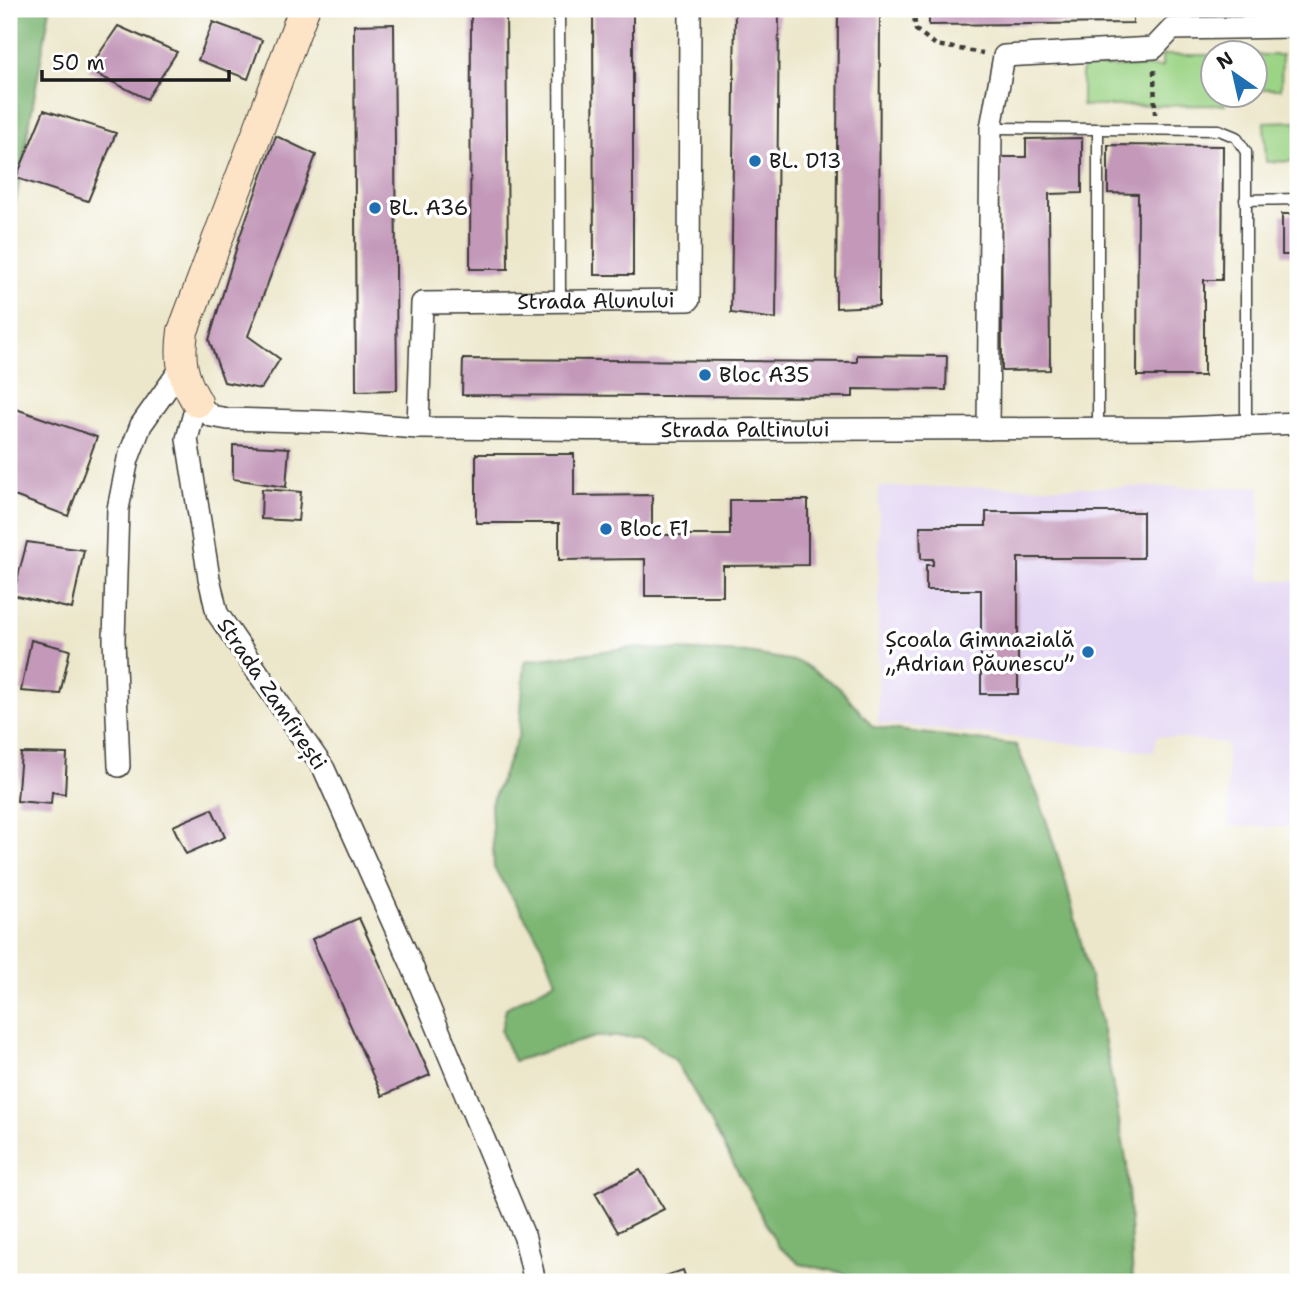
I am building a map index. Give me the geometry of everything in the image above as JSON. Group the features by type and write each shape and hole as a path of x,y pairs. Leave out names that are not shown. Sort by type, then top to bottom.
{"street":[{"path":"197,402 187,386 182,366 180,350 183,331 304,9"},
{"name":"Strada Alunului","path":"418,428 422,303 689,299 690,9"},
{"path":"988,429 991,128 1004,56 1154,48 1172,29 1298,27"},
{"path":"119,766 114,640 118,509 128,459 141,425 182,366"},
{"name":"Strada Paltinului","path":"197,402 211,415 228,419 336,422 418,428 1180,428 1298,423"},
{"name":"Strada Zamfirești","path":"197,402 187,439 217,613 324,769 410,961 525,1238 535,1282"}],"lane":[{"path":"559,9 560,302"},
{"path":"991,128 1219,130 1236,138 1246,152 1246,425"},
{"path":"1098,129 1098,428"},
{"path":"1245,200 1298,199"}],"path":[{"path":"912,9 916,30 936,45 1004,56"}],"shaded area":[{"name":"Școala Gimnazială „Adrian Păunescu”","path":"879,487 1260,487 1261,580 1298,581 1298,827 1229,826 1226,743 1157,736 1154,752 878,723"}],"green space":[{"path":"9,9 50,9 9,238"},
{"path":"1162,55 1198,55 1198,105 1082,106 1082,67 1162,67"},
{"path":"1268,55 1282,55 1281,89 1268,89"},
{"path":"1298,121 1298,161 1266,162 1264,122"},
{"path":"629,648 748,653 800,662 840,688 873,727 1016,745 1039,798 1065,879 1101,1021 1127,1164 1133,1282 861,1282 843,1273 800,1264 778,1246 675,1060 643,1037 595,1037 514,1061 501,1032 506,1008 556,981 542,945 494,868 491,804 519,735 525,661"}],"building":[{"path":"471,9 506,9 508,269 470,269"},
{"path":"593,9 633,9 633,275 594,275"},
{"name":"BL. D13","path":"735,9 779,9 776,319 731,313"},
{"path":"838,9 880,9 879,306 836,308"},
{"path":"929,9 1133,9 1133,23 929,25"},
{"path":"213,22 262,40 248,79 198,60"},
{"name":"BL. A36","path":"394,24 397,390 356,391 354,25"},
{"path":"118,26 177,52 147,99 88,70"},
{"path":"44,110 116,133 88,201 16,178"},
{"path":"276,136 316,155 248,336 280,359 261,389 224,382 209,340 240,236"},
{"path":"1082,138 1082,193 1049,194 1050,370 1002,371 1001,157 1026,157 1026,139"},
{"path":"1108,145 1223,146 1222,280 1204,280 1204,376 1137,376 1138,194 1108,193"},
{"path":"1282,214 1298,214 1298,255 1282,255"},
{"name":"Bloc A35","path":"857,355 947,356 946,390 853,389 853,397 462,395 463,359 857,362"},
{"path":"16,409 97,437 68,516 9,494 9,429"},
{"path":"233,445 289,448 286,487 233,479"},
{"name":"Bloc F1","path":"476,454 574,454 574,496 652,495 652,535 730,535 730,500 808,500 808,565 723,566 723,596 645,596 645,559 559,560 559,523 476,523"},
{"path":"262,489 301,492 298,521 261,519"},
{"path":"986,512 1143,512 1143,558 1018,558 1018,694 981,694 981,590 926,590 926,565 933,565 933,559 921,559 920,526 986,526"},
{"path":"27,542 84,550 72,609 13,595"},
{"path":"31,640 70,650 60,694 21,691"},
{"path":"21,753 67,754 65,794 52,792 51,804 17,801"},
{"path":"212,809 225,837 186,854 173,826"},
{"path":"359,918 430,1075 382,1096 312,939"},
{"path":"640,1170 664,1209 618,1232 595,1193"},
{"path":"683,1270 687,1282 648,1282"}],"place":[{"name":"BL. D13","path":"755,161"},
{"name":"BL. A36","path":"375,208"},
{"name":"Bloc A35","path":"705,375"},
{"name":"Bloc F1","path":"606,529"},
{"name":"Școala Gimnazială „Adrian Păunescu”","path":"1088,652"}]}
